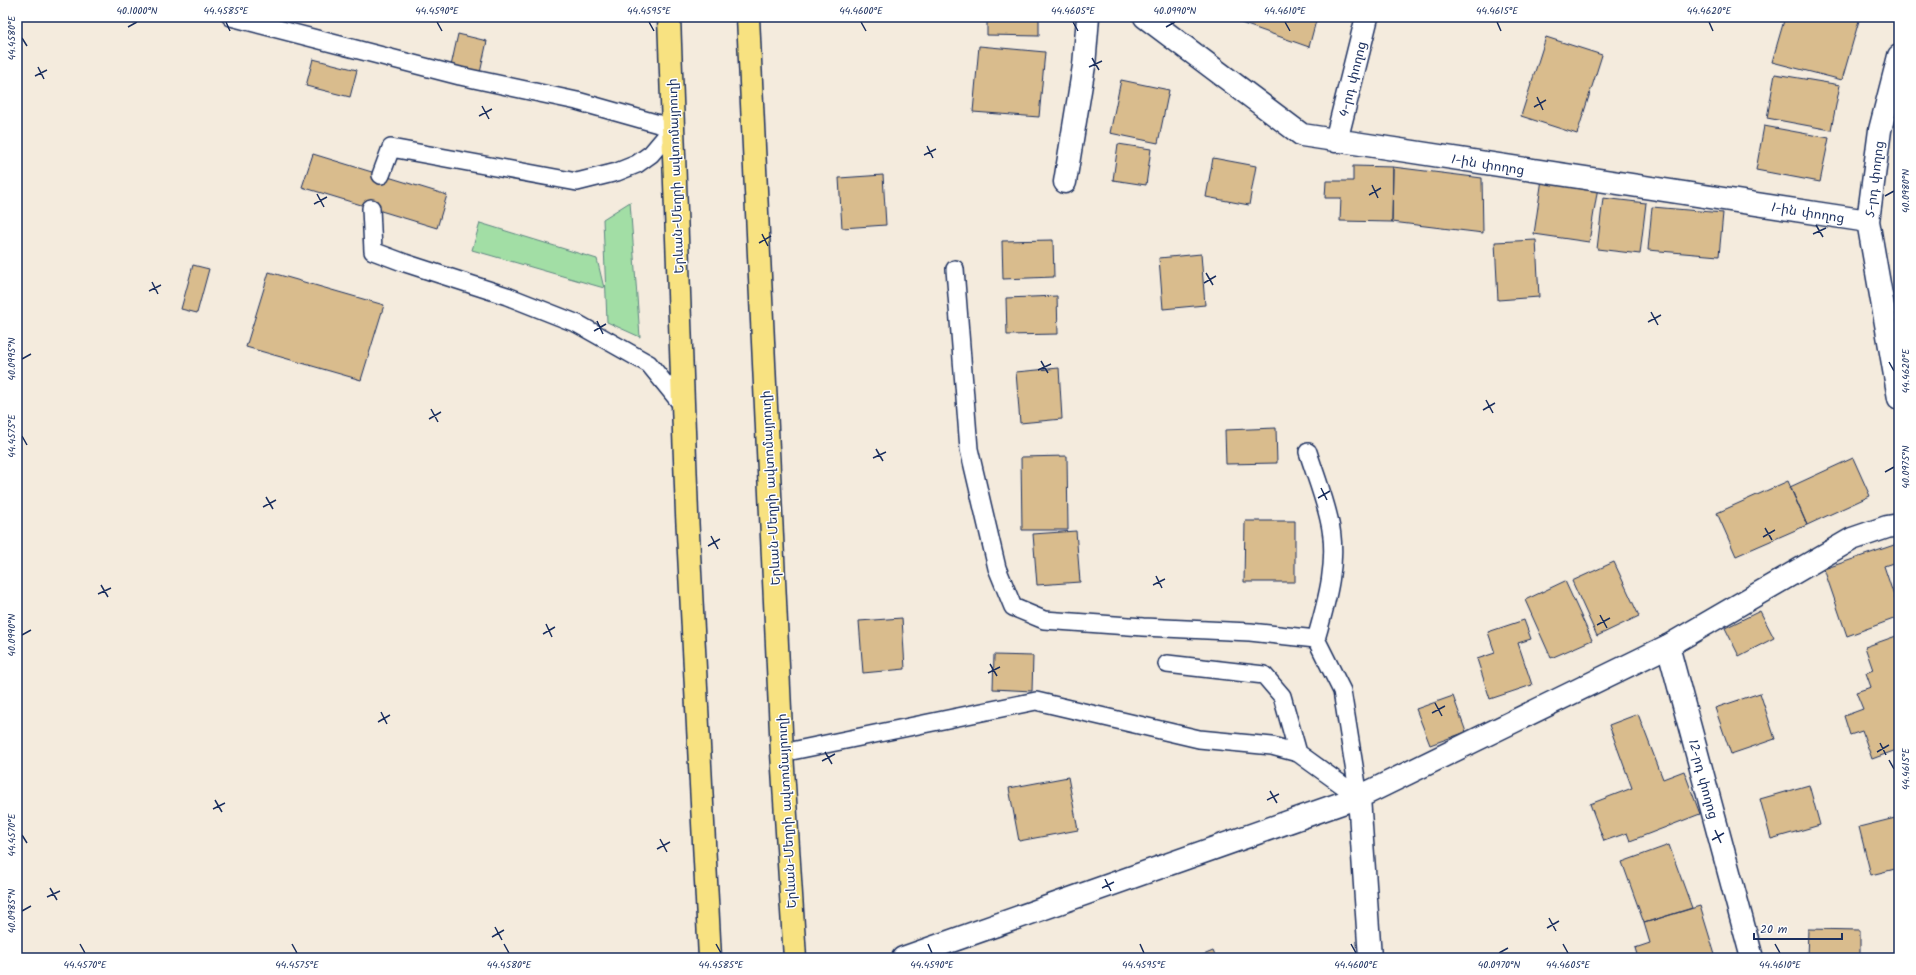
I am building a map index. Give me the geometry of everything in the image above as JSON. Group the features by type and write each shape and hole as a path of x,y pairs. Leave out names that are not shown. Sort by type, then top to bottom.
{"highway":[{"name":"Երևան-Մեղրի ավտոմայրուղի","path":"669,17 683,406 710,958"},
{"name":"Երևան-Մեղրի ավտոմայրուղի","path":"748,17 782,753 795,958"}],"street":[{"path":"1065,182 1084,66 1088,17"},
{"name":"1-ին փողոց","path":"1145,17 1302,135 1868,221"},
{"name":"4-րդ փողոց","path":"1336,141 1367,17"},
{"name":"5-րդ փողոց","path":"1899,56 1880,130 1868,221 1899,398"},
{"path":"906,957 1359,797 1668,646 1852,540 1886,527 1899,525"},
{"name":"12-րդ փողոց","path":"1668,646 1752,958"},
{"path":"1359,797 1370,958"}],"lane":[{"path":"231,17 460,76 578,101 673,128 651,154 637,164 617,172 577,182 391,148 382,175"},
{"path":"371,208 373,251 507,296 578,324 649,364 683,406"},
{"path":"955,269 969,449 997,568 1013,607 1044,620 1143,627 1250,632 1316,639"},
{"path":"1308,452 1330,520 1333,556 1327,602 1316,639 1342,691 1359,797"},
{"path":"1166,664 1264,675 1282,696 1298,753"},
{"path":"782,753 1036,701 1199,739 1272,746 1298,753 1359,797"}],"green space":[{"path":"630,202 640,337 607,322 603,219"},
{"path":"480,223 597,259 604,288 472,250"}],"building":[{"path":"987,17 1039,17 1039,36 987,35"},
{"path":"1243,17 1317,17 1309,47 1241,23"},
{"path":"1785,17 1860,17 1842,80 1772,62"},
{"path":"458,34 487,41 480,73 451,66"},
{"path":"1546,37 1602,55 1577,134 1521,116"},
{"path":"979,46 1045,52 1039,117 973,112"},
{"path":"313,59 357,70 350,97 306,86"},
{"path":"1775,74 1840,85 1831,130 1767,118"},
{"path":"1121,80 1169,90 1158,143 1110,133"},
{"path":"1764,126 1829,138 1820,182 1756,170"},
{"path":"1118,144 1151,149 1146,185 1113,180"},
{"path":"313,154 447,195 437,228 302,187"},
{"path":"1213,158 1256,166 1249,205 1206,197"},
{"path":"1353,166 1393,167 1392,222 1340,221 1341,198 1325,198 1326,181 1353,181"},
{"path":"1393,167 1482,178 1483,233 1392,222"},
{"path":"883,175 886,225 842,228 839,178"},
{"path":"1542,179 1598,187 1589,242 1534,234"},
{"path":"1603,198 1646,203 1640,254 1597,249"},
{"path":"1652,207 1723,213 1719,256 1648,250"},
{"path":"1053,240 1054,277 1003,279 1002,241"},
{"path":"1536,240 1539,297 1498,300 1495,242"},
{"path":"1201,254 1205,305 1163,309 1159,258"},
{"path":"193,265 209,269 197,313 181,309"},
{"path":"269,272 384,305 361,380 246,347"},
{"path":"1057,296 1058,334 1007,335 1006,298"},
{"path":"1059,368 1062,419 1020,423 1016,372"},
{"path":"1276,428 1277,463 1226,464 1225,430"},
{"path":"1067,456 1068,530 1022,530 1021,457"},
{"path":"1853,458 1870,496 1807,525 1790,487"},
{"path":"1788,481 1807,525 1736,556 1717,513"},
{"path":"1245,521 1295,521 1295,582 1244,582"},
{"path":"1076,531 1080,582 1037,585 1033,534"},
{"path":"1897,544 1899,561 1884,566 1899,611 1899,617 1847,636 1824,569"},
{"path":"1614,562 1639,616 1597,636 1572,581"},
{"path":"1565,581 1592,640 1551,658 1525,600"},
{"path":"1760,611 1774,638 1739,656 1725,628"},
{"path":"902,618 905,669 863,673 859,621"},
{"path":"1524,620 1531,639 1518,643 1532,685 1490,699 1477,659 1495,653 1488,632"},
{"path":"1899,635 1899,749 1872,759 1862,731 1850,735 1844,716 1863,709 1856,692 1871,687 1866,673 1873,670 1865,647"},
{"path":"994,655 1033,656 1032,691 993,689"},
{"path":"1760,693 1775,739 1731,754 1715,708"},
{"path":"1453,696 1466,732 1430,745 1416,709"},
{"path":"1638,714 1663,779 1684,771 1700,814 1630,841 1627,833 1604,841 1590,804 1632,788 1609,725"},
{"path":"1068,777 1078,830 1019,841 1009,788"},
{"path":"1809,785 1820,825 1771,839 1760,799"},
{"path":"1899,817 1899,868 1871,875 1859,827"},
{"path":"1669,845 1692,908 1644,923 1622,862"},
{"path":"1700,906 1716,958 1638,958 1635,948 1650,943 1644,923"},
{"path":"1808,929 1860,930 1860,958 1807,958"},
{"path":"1213,951 1216,958 1196,958"}]}
